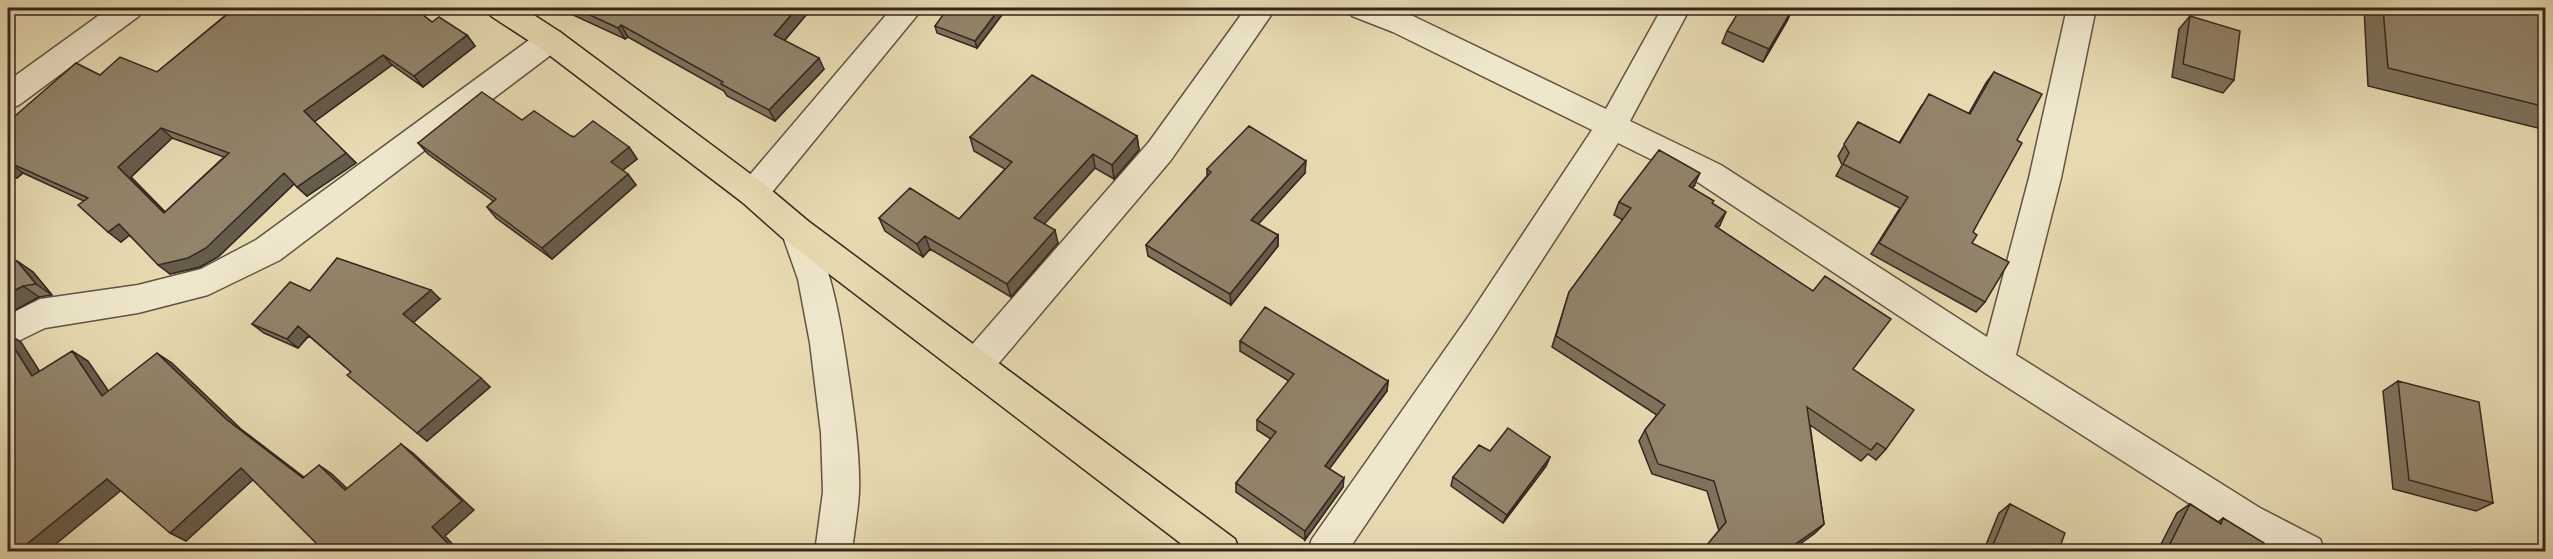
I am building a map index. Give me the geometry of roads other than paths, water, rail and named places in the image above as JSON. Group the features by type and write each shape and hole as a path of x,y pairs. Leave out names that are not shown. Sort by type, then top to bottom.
{"main road":[{"path":"501,8 549,40 753,193 797,231 1222,552"}],"street":[{"path":"8,97 129,8"},
{"path":"753,193 908,8"},
{"path":"975,366 1160,151 1261,8"},
{"path":"1362,8 1403,24 1710,174 1997,362 2247,520 2307,552"},
{"path":"1326,552 1480,327 1612,126 1676,8"},
{"path":"1997,362 2045,178 2082,8"},
{"path":"8,331 40,314 138,299 208,281 268,250 549,40"},
{"path":"797,231 814,279 827,343 839,433 841,492 833,552"}]}
